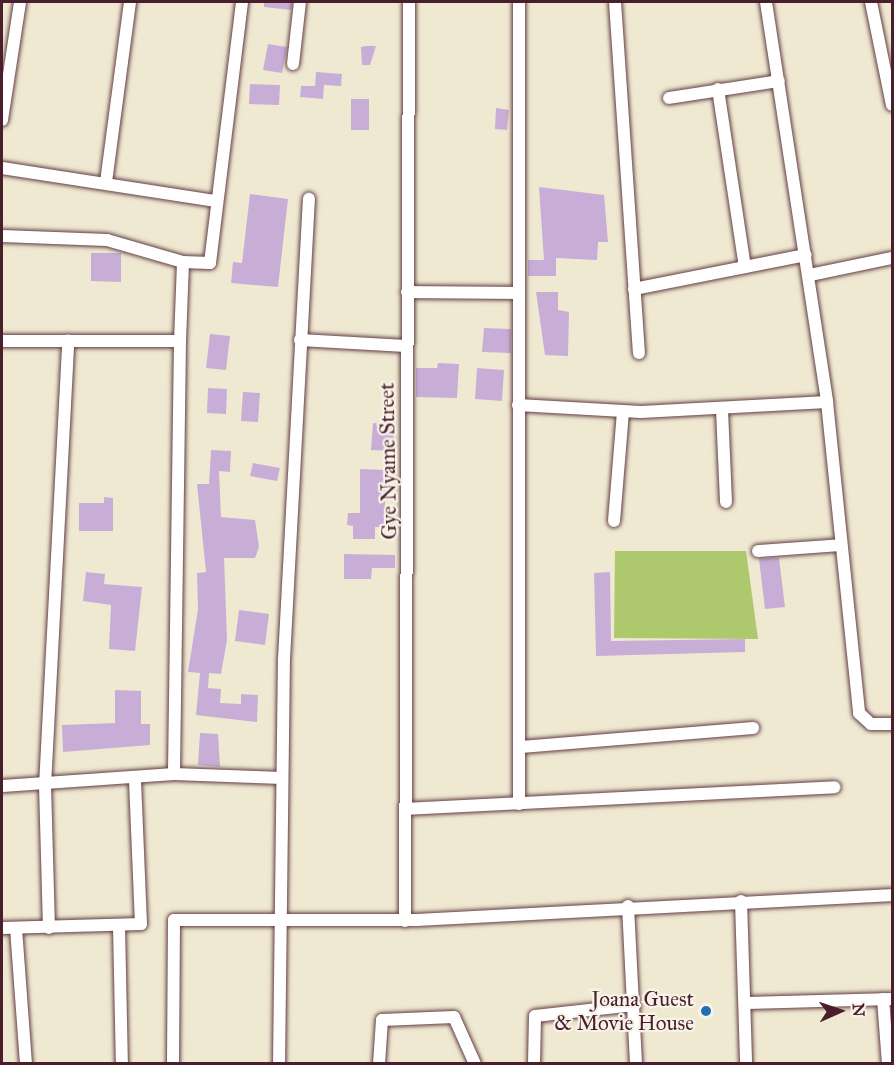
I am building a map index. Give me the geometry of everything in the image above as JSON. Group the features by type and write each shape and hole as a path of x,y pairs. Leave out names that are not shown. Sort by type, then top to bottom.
{"street":[{"path":"2,120 20,2"},
{"path":"106,182 130,2"},
{"path":"2,236 107,240 183,262 210,263 214,201 242,2"},
{"path":"292,64 300,2"},
{"name":"Gye Nyame Street","path":"405,921 409,2"},
{"path":"519,2 518,405 521,747 519,804"},
{"path":"615,2 639,353"},
{"path":"766,2 810,275 859,713 871,724 892,724"},
{"path":"871,2 892,105"},
{"path":"669,98 778,81"},
{"path":"718,89 746,267"},
{"path":"2,168 106,182 214,201"},
{"path":"279,1064 282,778 300,340 309,199"},
{"path":"634,289 806,255"},
{"path":"810,275 892,258"},
{"path":"174,774 183,262"},
{"path":"407,292 518,292"},
{"path":"2,341 180,340"},
{"path":"300,340 406,346"},
{"path":"49,928 45,786 68,341"},
{"path":"518,405 623,411 722,410 826,402"},
{"path":"722,410 726,502"},
{"path":"614,521 623,411"},
{"path":"758,551 841,545"},
{"path":"521,747 753,728"},
{"path":"2,786 45,786 174,774 282,778"},
{"path":"2,928 141,924 135,778"},
{"path":"405,808 519,804 644,793 834,787"},
{"path":"173,1064 174,920 405,921 628,906 892,895"},
{"path":"741,901 747,1003 746,1064"},
{"path":"628,906 636,1064"},
{"path":"119,926 122,1064"},
{"path":"16,928 26,1064"},
{"path":"747,1003 888,999 888,1064"},
{"path":"534,1064 535,1016 634,1005"},
{"path":"379,1064 382,1020 457,1018 475,1064"}],"green space":[{"path":"615,551 746,551 758,639 614,638"}],"building":[{"path":"264,2 292,2 291,10 264,7"},
{"path":"268,44 287,47 282,73 263,70"},
{"path":"376,46 370,65 362,65 361,47"},
{"path":"316,72 342,74 341,86 324,85 323,99 300,97 301,86 315,86"},
{"path":"250,84 280,85 279,105 249,104"},
{"path":"351,99 369,99 369,130 351,130"},
{"path":"496,108 509,110 507,130 495,129"},
{"path":"539,187 604,195 608,242 598,242 597,260 556,258 556,276 528,276 528,260 544,260"},
{"path":"250,194 288,199 278,287 231,283 233,262 242,263"},
{"path":"91,253 121,253 121,282 91,281"},
{"path":"536,292 558,292 558,310 569,312 568,356 545,355"},
{"path":"484,328 511,329 511,353 482,352"},
{"path":"210,334 230,336 226,370 206,368"},
{"path":"438,363 459,364 457,398 416,397 416,368 437,368"},
{"path":"477,368 504,370 502,401 475,399"},
{"path":"208,388 227,389 226,414 207,413"},
{"path":"243,392 260,393 258,422 241,421"},
{"path":"373,423 394,424 393,451 371,450"},
{"path":"211,450 231,451 230,472 219,471 221,517 255,520 259,547 255,558 224,558 227,640 221,674 209,673 208,688 221,689 220,703 241,704 241,694 258,695 257,722 196,715 200,673 188,672 198,609 197,573 206,572 197,484 209,484"},
{"path":"253,463 280,468 277,481 250,476"},
{"path":"360,469 385,470 385,506 394,506 395,527 375,527 375,539 353,539 353,526 347,525 348,513 360,513"},
{"path":"104,497 113,498 113,531 79,531 79,503 104,503"},
{"path":"344,554 395,555 395,568 372,568 371,579 344,579"},
{"path":"779,558 785,607 765,609 759,559"},
{"path":"86,572 105,574 104,584 142,587 135,651 109,649 111,605 83,601"},
{"path":"610,572 611,641 745,639 745,652 596,656 594,573"},
{"path":"239,610 269,614 265,645 235,641"},
{"path":"115,690 141,691 141,724 150,724 150,745 63,752 62,725 115,723"},
{"path":"200,733 218,734 220,767 198,765"}],"place":[{"name":"Joana Guest & Movie House","path":"706,1011"}]}
